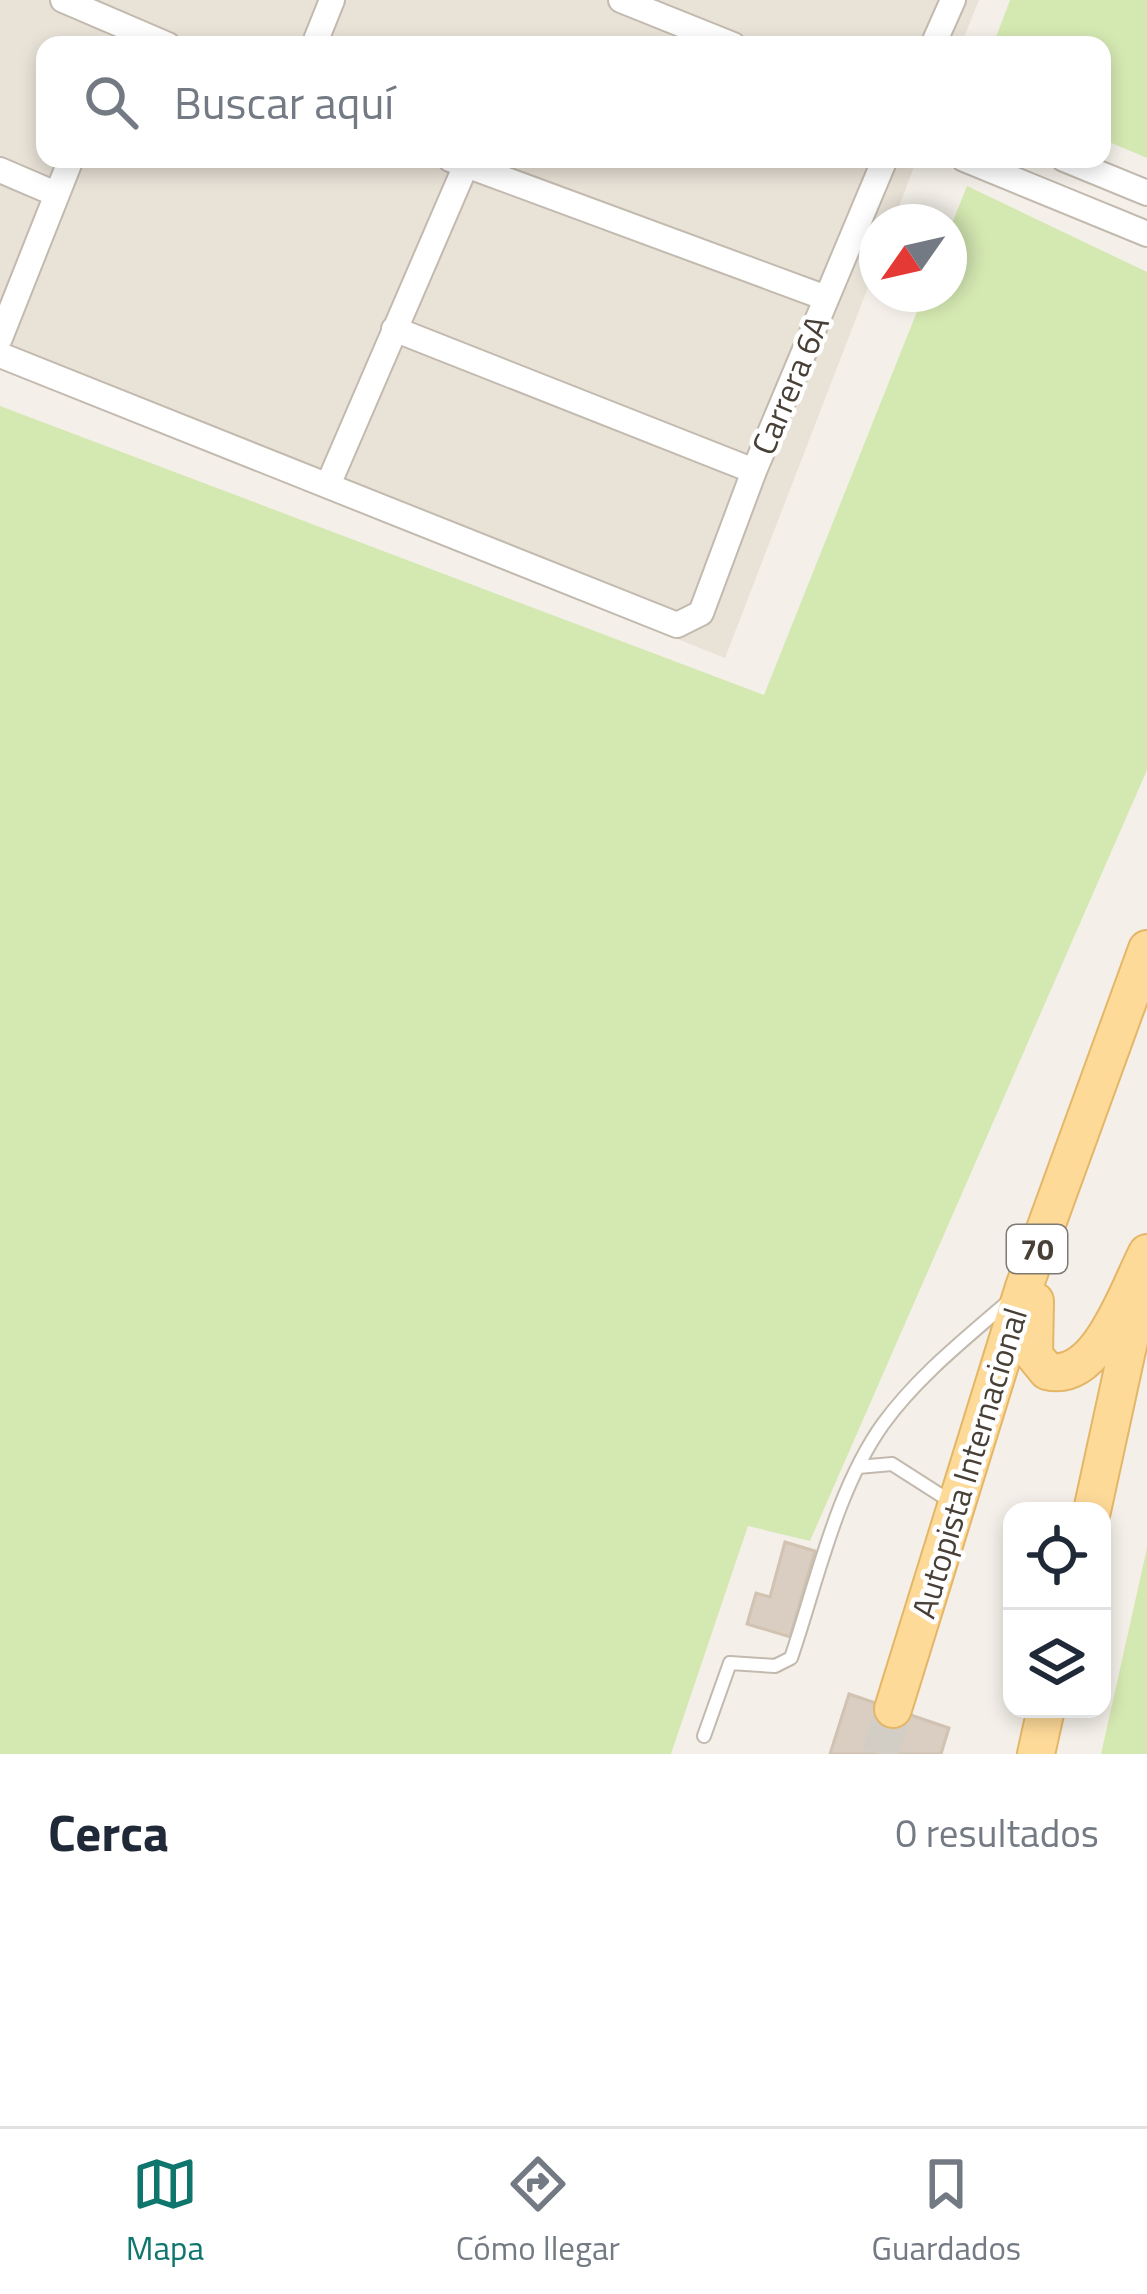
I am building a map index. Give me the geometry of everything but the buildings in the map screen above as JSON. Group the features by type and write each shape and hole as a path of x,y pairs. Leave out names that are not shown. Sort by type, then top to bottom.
{"main road":[{"name":"Autopista Internacional","path":"893,1709 1024,1287 1147,949"},
{"path":"1047,1220 1031,1329 1034,1355 1047,1371 1067,1373 1085,1361 1147,1254"},
{"path":"1094,1502 1147,1254"},
{"path":"1036,1754 1044,1718"}],"street":[{"path":"63,0 123,36"},
{"path":"318,36 332,0"},
{"path":"621,0 711,36"},
{"path":"938,36 953,0"},
{"path":"0,338 67,168"},
{"path":"0,355 328,485 456,168"},
{"path":"474,168 826,298"},
{"name":"Carrera 6A","path":"328,485 677,625 701,613 754,471 881,168"},
{"path":"986,168 1147,234"},
{"path":"1086,168 1147,193"},
{"path":"0,170 56,194"},
{"path":"394,328 754,471"}],"lane":[{"path":"704,1736 730,1664 776,1666 790,1658 858,1467 883,1425 930,1370 1024,1287"},
{"path":"858,1467 892,1464 956,1506"}],"shaded area":[{"path":"0,0 979,0 965,36 36,36 36,168 914,168 900,204 859,204 859,311 725,658 0,369"}],"green space":[{"path":"1010,0 1147,0 1147,158 1111,143 1111,36 996,36"},
{"path":"967,186 1147,272 1147,770 810,1541 748,1526 671,1754 0,1754 0,406 764,695 917,312 967,312 967,204 960,204"},
{"path":"1147,1548 1147,1754 1101,1754"}],"tunnel":[{"path":"880,1754 893,1709"}]}
